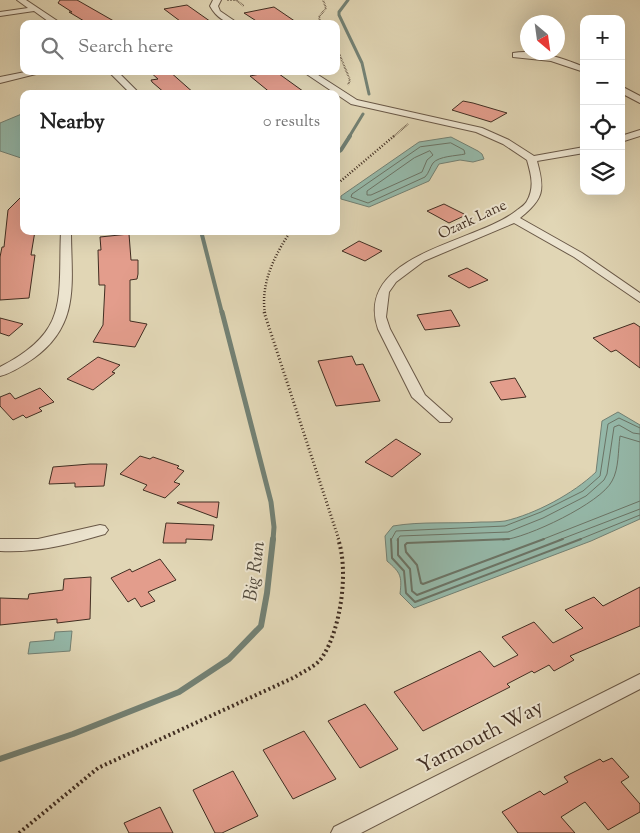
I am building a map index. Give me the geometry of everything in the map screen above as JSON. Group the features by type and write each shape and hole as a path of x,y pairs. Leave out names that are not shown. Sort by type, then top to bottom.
{"street":[{"path":"21,0 52,20"},
{"path":"217,0 214,6 217,12 229,20"},
{"path":"0,14 35,8"},
{"path":"516,55 557,58 580,68"},
{"path":"0,80 24,75"},
{"path":"116,75 132,90"},
{"path":"312,75 336,90"},
{"path":"625,91 640,100"},
{"path":"340,93 354,102 479,130 506,142 532,159 580,151"},
{"path":"625,138 640,133"},
{"name":"Ozark Lane","path":"445,419 419,397 391,345 380,316 383,292 392,280 420,259 513,218 532,203 538,182 532,159"},
{"path":"513,218 578,255 640,298"},
{"path":"0,372 16,364 40,346 58,324 63,308 66,235"},
{"path":"0,545 12,546 57,542 100,530"},
{"name":"Yarmouth Way","path":"342,833 640,681"}],"path":[{"path":"236,0 244,6"},
{"path":"320,20 319,17 326,8 323,0"},
{"path":"336,90 348,84 350,80 340,56"},
{"path":"340,182 418,115"},
{"path":"19,833 98,768 295,677 322,657 337,616 344,563 343,553 264,311 263,302 271,270 288,235"}],"water":[{"path":"20,115 20,158 0,151 0,123"},
{"path":"451,137 478,151 484,159 473,162 460,160 439,164 429,181 369,207 341,199 341,196 419,142"},
{"path":"618,412 640,425 640,519 591,541 414,608 400,594 400,575 387,561 385,536 393,526 505,521 517,518 553,502 576,488 596,472 602,421"},
{"path":"72,631 70,651 28,654 30,642 54,640 55,632"}],"building":[{"path":"60,0 77,0 112,20 82,20 58,3"},
{"path":"187,5 208,20 179,20 164,9"},
{"path":"274,7 293,20 255,20 244,13"},
{"path":"154,75 174,75 190,90 161,90 151,80 158,79"},
{"path":"281,75 301,90 267,90 250,76"},
{"path":"463,101 507,113 491,122 452,110"},
{"path":"20,198 20,235 34,235 31,255 35,255 29,298 0,300 0,257 2,247 4,247 8,210"},
{"path":"444,204 466,215 449,223 427,211"},
{"path":"129,235 131,260 138,260 137,279 130,280 130,321 147,324 135,347 93,342 103,325 105,285 99,285 98,250 101,250 100,237"},
{"path":"359,241 382,251 365,261 342,251"},
{"path":"467,268 488,280 469,288 448,276"},
{"path":"451,310 460,326 425,330 417,315"},
{"path":"0,318 23,324 9,336 0,333"},
{"path":"634,323 640,327 640,368 616,350 611,352 593,338"},
{"path":"352,356 356,365 363,364 380,401 336,406 318,361"},
{"path":"98,357 120,365 112,372 115,373 93,390 67,379"},
{"path":"515,378 526,397 501,400 490,382"},
{"path":"40,388 54,402 39,408 42,411 26,418 23,415 13,420 0,406 0,397 10,393 15,399"},
{"path":"396,439 421,454 392,477 365,462"},
{"path":"140,456 150,459 153,457 179,466 177,468 184,471 174,482 180,484 165,498 143,490 147,485 120,474"},
{"path":"107,464 104,486 75,487 75,483 49,484 53,467"},
{"path":"219,502 217,518 177,503"},
{"path":"166,523 214,525 212,540 186,539 186,543 163,543"},
{"path":"160,559 176,580 148,592 155,601 141,607 135,598 128,602 111,578 130,569 132,572"},
{"path":"91,577 90,619 57,623 57,619 0,625 0,598 28,599 29,594 63,590 64,579"},
{"path":"640,587 640,626 570,656 574,660 554,671 549,665 534,673 532,671 507,684 510,687 423,731 394,692 480,651 494,667 518,655 502,637 534,622 553,643 583,628 565,610 594,597 603,606"},
{"path":"365,704 398,749 360,768 328,721"},
{"path":"304,731 336,779 293,799 263,750"},
{"path":"612,758 629,777 621,782 640,804 640,812 608,830 585,802 561,817 575,833 518,833 502,812 540,791 544,795 568,782 564,777 600,759 603,762"},
{"path":"233,771 258,816 222,833 215,833 193,790"},
{"path":"160,807 173,833 129,833 124,823"}],"waterway":[{"name":"Big Run","path":"348,0 339,12 339,15 362,63 369,94"},
{"name":"Big Run","path":"349,137 363,114"},
{"name":"Big Run","path":"340,151 350,136"},
{"name":"Big Run","path":"202,235 222,313"},
{"name":"Big Run","path":"222,312 271,502 274,527 273,540"},
{"name":"Big Run","path":"0,759 73,734 179,692 229,659 261,626 273,539"}]}
